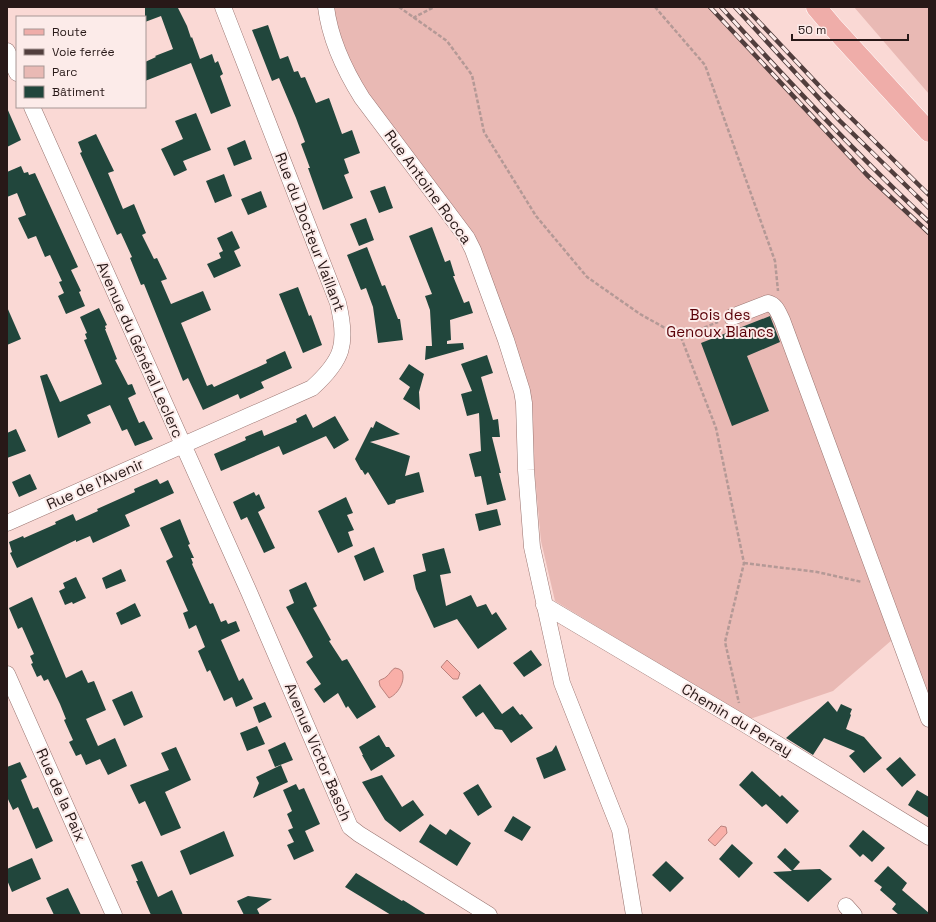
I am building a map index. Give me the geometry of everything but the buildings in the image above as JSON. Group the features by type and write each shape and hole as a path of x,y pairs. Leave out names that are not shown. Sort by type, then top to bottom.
{"main road":[{"path":"816,7 929,132"}],"street":[{"name":"Rue du Docteur Vaillant","path":"182,444 312,388 332,367 342,346 342,320 335,292 223,7"},
{"name":"Rue Antoine Rocca","path":"326,7 332,33 339,53 362,98 466,238 478,260 506,340 522,391 524,403 526,470 532,547 544,605 562,683 620,830 634,915"},
{"path":"7,51 16,71"},
{"name":"Avenue du Général Leclerc","path":"32,108 249,592"},
{"path":"732,317 768,303 773,304 782,320 929,719"},
{"name":"Rue de l'Avenir","path":"7,523 182,444"},
{"name":"Avenue Victor Basch","path":"249,592 350,827 489,915"},
{"name":"Chemin du Perray","path":"544,605 743,723 929,837"},
{"name":"Rue de la Paix","path":"7,674 114,915"}],"path":[{"path":"399,7 447,41 472,75 484,132 536,216 587,277 640,314 681,336 716,428 744,563 725,642 743,723"},
{"path":"414,18 434,7"},
{"path":"655,7 705,65 775,261 782,320"},
{"path":"681,336 732,317"},
{"path":"744,563 816,572 880,586"}],"green space":[{"name":"Bois des Genoux Blancs","path":"326,7 710,7 867,175 929,233 929,699 900,633 833,691 750,719 555,601 541,541 534,465 522,391 478,260 375,114"},
{"path":"854,7 929,7 929,94"}],"shaded area":[{"path":"447,660 460,673 458,679 453,679 441,667"},
{"path":"395,668 402,671 403,679 398,690 389,698 380,686 379,681 389,675"},
{"path":"721,826 726,827 727,833 715,846 708,840"}],"railway":[{"path":"710,7 867,175 929,233"},
{"path":"721,7 823,117 929,222"},
{"path":"735,7 840,121 929,208"},
{"path":"745,7 825,92 929,195"}]}
